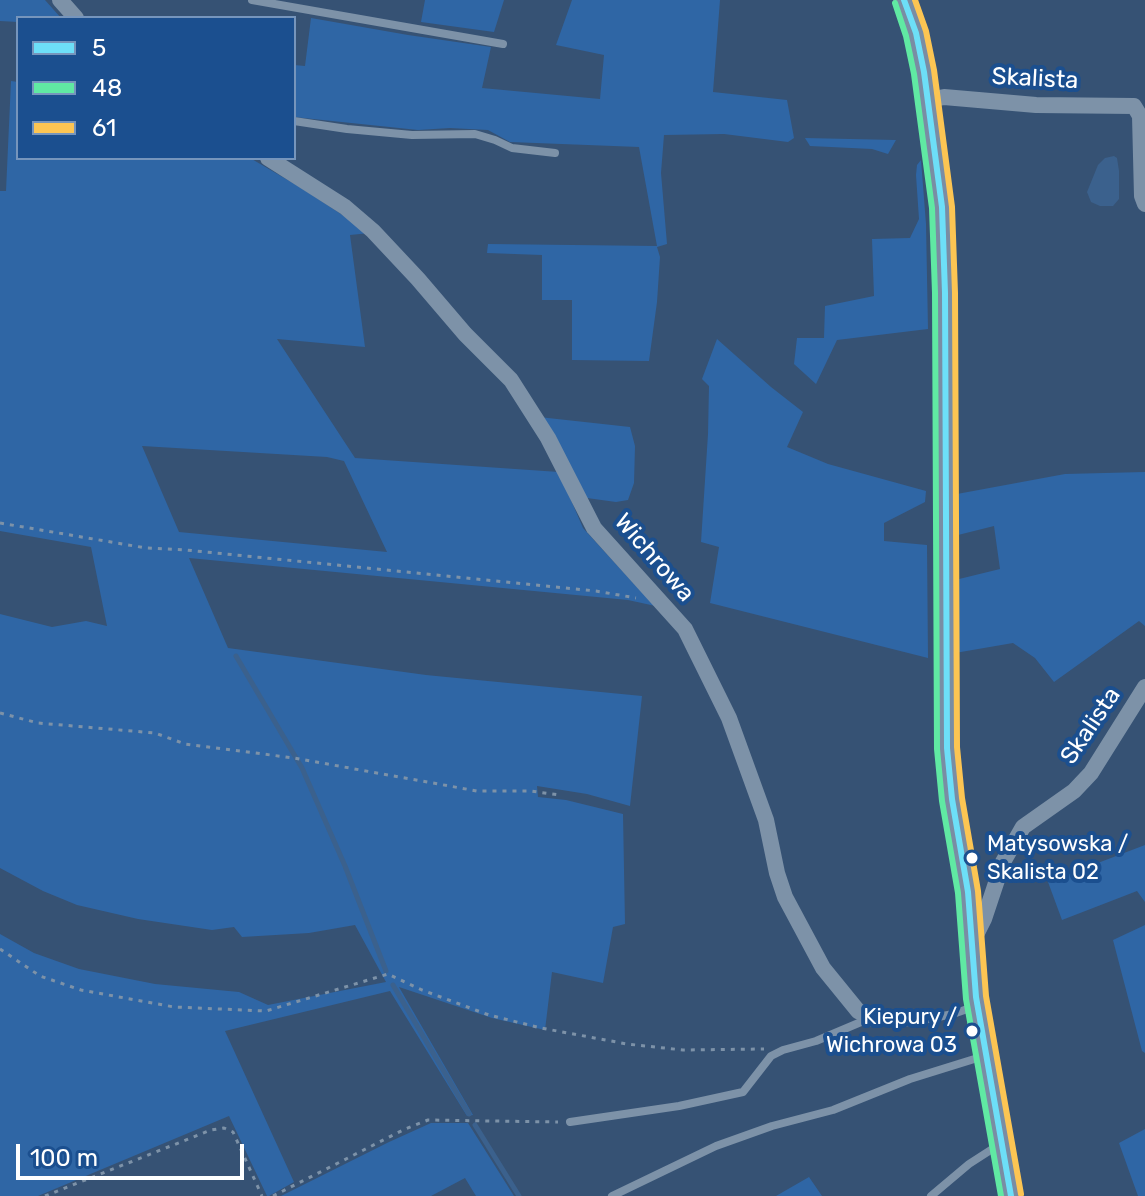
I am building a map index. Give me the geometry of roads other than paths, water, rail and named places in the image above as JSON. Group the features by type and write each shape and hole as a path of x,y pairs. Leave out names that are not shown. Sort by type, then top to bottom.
{"street":[{"path":"60,0 74,16"},
{"path":"904,0 916,33 929,100 944,249 947,737 952,799 968,892 985,1056 1011,1196"},
{"name":"Skalista","path":"929,100 944,97 1036,105 1134,106 1140,116 1142,196 1145,204"},
{"name":"Wichrowa","path":"271,160 345,207 373,231 465,334 510,379 548,438 594,528 685,629 729,718 766,820 777,873 796,921 823,968 846,997 858,1011 874,1019"},
{"name":"Skalista","path":"972,943 984,919 1003,862 1023,827 1074,791 1091,773 1145,687"}],"lane":[{"path":"252,0 503,44"},
{"path":"296,121 412,135 475,134 512,148 555,153"},
{"path":"570,1122 679,1106 743,1092 771,1056 783,1050 816,1041 861,1022 874,1019 890,1023 913,1022 953,1014 977,1001"},
{"path":"612,1196 716,1146 772,1126 833,1110 910,1079 985,1056"},
{"path":"931,1196 969,1164 1001,1144"}],"waterway":[{"path":"236,656 302,768 386,971"},
{"path":"393,985 469,1114"},
{"path":"475,1125 519,1196"}],"place":[{"name":"Matysowska / Skalista 02","path":"972,858"},
{"name":"Kiepury / Wichrowa 03","path":"972,1031"}]}
